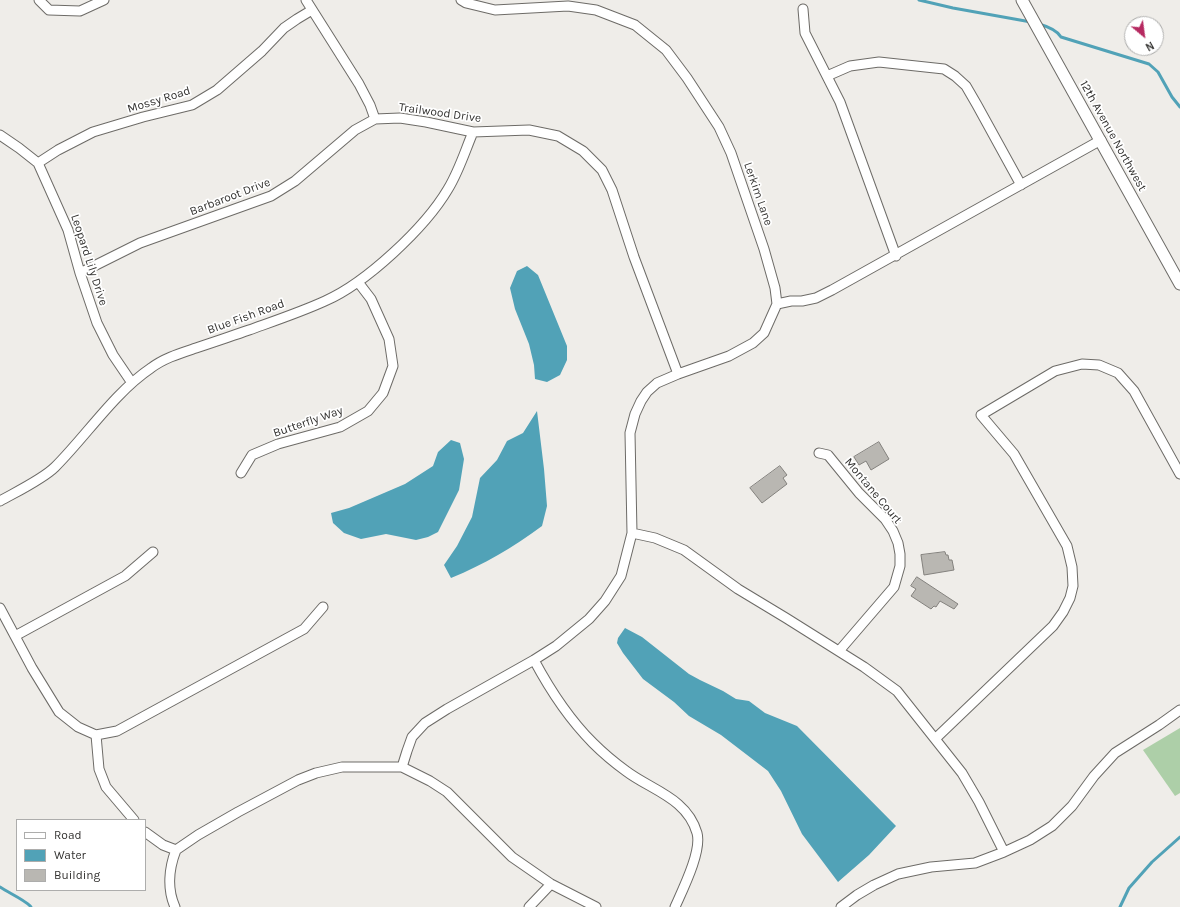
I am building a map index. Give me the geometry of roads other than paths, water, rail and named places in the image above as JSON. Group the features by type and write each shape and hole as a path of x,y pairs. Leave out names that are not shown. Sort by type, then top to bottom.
{"street":[{"path":"39,0 49,10 80,11 104,0"},
{"path":"306,0 359,84 370,105 375,119"},
{"name":"Lerkim Lane","path":"461,0 466,3 495,10 568,6 596,10 635,25 666,50 687,78 719,127 731,153 764,249 775,288 777,304"},
{"name":"12th Avenue Northwest","path":"1022,0 1180,284"},
{"path":"803,9 805,33 840,102 896,256"},
{"name":"Mossy Road","path":"38,164 58,150 93,132 143,117 192,105 217,90 262,51 290,23 312,10"},
{"path":"827,76 850,66 879,62 944,70 955,76 966,86 978,105 1020,185"},
{"name":"Trailwood Drive","path":"375,119 400,118 473,132 529,130 558,136 583,151 602,170 612,190 634,257 678,374"},
{"name":"Barbaroot Drive","path":"80,273 140,243 270,196 295,181 355,130 375,119"},
{"name":"Blue Fish Road","path":"0,501 54,468 132,383 152,367 174,356 326,301 358,282 415,232 433,210 448,190 459,171 464,152 473,132"},
{"name":"Leopard Lily Drive","path":"0,135 38,164 68,230 80,273 97,323 113,355 132,383"},
{"path":"402,767 406,751 412,737 425,723 556,646 589,619 605,601 621,576 632,533 630,433 640,401 657,383 729,356 753,343 764,333 777,304 816,298 896,256 1101,140"},
{"name":"Butterfly Way","path":"241,473 252,455 278,444 340,426 368,411 383,392 392,366 389,339 372,299 358,282"},
{"path":"935,739 1053,626 1064,612 1073,586 1072,567 1066,546 1014,454 981,414 1055,371 1082,364 1099,365 1118,373 1134,391 1180,474"},
{"name":"Montane Court","path":"819,453 828,455 860,493 885,519 893,531 898,543 900,554 900,566 894,587 839,651"},
{"path":"632,533 655,538 684,550 738,589 864,667 897,691 965,779 979,802 1004,852"},
{"path":"15,636 125,576 154,552"},
{"path":"0,608 32,668 59,712 78,727 96,735 117,731 304,629 323,607"},
{"path":"534,660 546,684 566,712 594,744 626,772 669,796 688,813 697,834 696,858 675,907"},
{"path":"842,907 857,895 898,874 931,867 975,863 1030,840 1052,826 1072,806 1094,776 1115,753 1180,710"},
{"path":"96,735 99,769 106,786 133,819"},
{"path":"175,907 170,888 171,864 176,850 198,835 298,780 316,773 342,767 386,766 402,767 430,781 447,792 512,857 551,884 596,907"},
{"path":"146,833 163,845 176,850"},
{"path":"529,907 551,884"}],"water":[{"path":"527,266 538,275 567,346 567,360 560,375 547,382 535,379 534,365 529,344 515,309 510,288 517,271"},
{"path":"537,411 547,506 542,526 498,555 451,578 444,565 457,546 472,517 480,478 497,460 507,441 523,433"},
{"path":"451,440 460,443 464,459 459,490 438,532 428,537 416,540 386,534 361,539 344,533 333,523 331,513 349,508 405,484 433,466 438,452"},
{"path":"625,628 642,637 689,674 736,699 749,701 765,713 797,726 896,826 869,855 838,882 802,834 781,791 768,771 721,735 689,716 674,702 643,679 617,643 618,638"}],"waterway":[{"path":"919,0 953,8 1031,22"},
{"path":"1039,24 1054,30 1061,37 1149,64 1158,72 1172,97 1180,107"},
{"path":"1120,907 1129,888 1152,862 1180,837"},
{"path":"0,887 21,899 31,907"}]}
